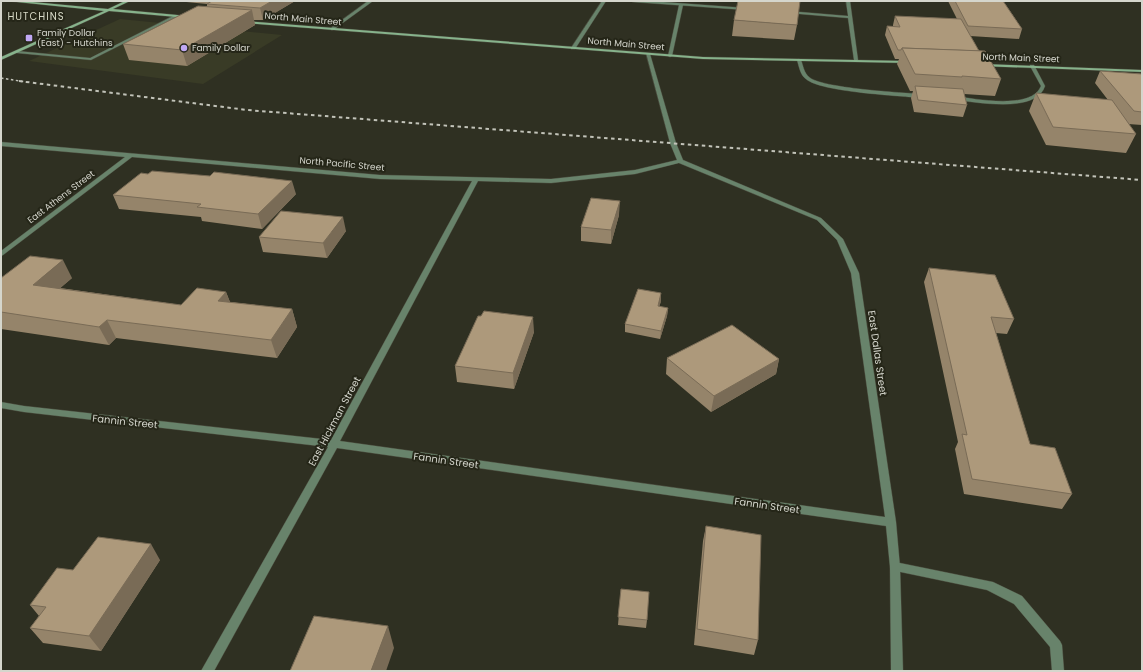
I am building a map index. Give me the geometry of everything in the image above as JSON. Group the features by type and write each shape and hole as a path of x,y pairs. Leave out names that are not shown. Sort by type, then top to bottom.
{"street":[{"path":"10,1 191,17"},
{"path":"1,59 128,1"},
{"path":"332,29 371,1"},
{"path":"573,48 604,1"},
{"path":"633,1 753,10"},
{"path":"848,1 856,60"},
{"path":"670,56 682,5"},
{"path":"785,12 849,17"},
{"path":"16,52 91,59 176,16"},
{"name":"North Main Street","path":"238,21 702,58 917,62"},
{"path":"648,54 673,143 680,161"},
{"path":"799,60 806,78 812,82 840,87 933,96"},
{"name":"North Main Street","path":"979,64 1142,71"},
{"path":"948,98 1008,102 1036,96 1042,89 1043,85 1032,66"},
{"name":"North Pacific Street","path":"1,144 380,177 551,181 635,172 680,161"},
{"name":"East Athens Street","path":"1,254 131,155"},
{"name":"East Dallas Street","path":"680,161 819,219 840,240 855,273 891,522 895,567 897,671"},
{"name":"East Hickman Street","path":"207,671 334,444 476,179"},
{"name":"Fannin Street","path":"1,405 24,409 334,444 891,522"},
{"path":"895,567 989,585 1018,600 1056,645 1058,671"}],"shaded area":[{"path":"120,19 282,35 203,84 29,61"}],"building":[{"path":"212,1 272,1 260,8 207,4"},
{"path":"738,1 800,1 797,25 734,20"},
{"path":"955,1 1003,1 1022,29 968,26"},
{"path":"198,6 252,10 182,50 123,44"},
{"path":"895,16 961,19 979,51 902,48 901,50 898,50 887,26 900,27"},
{"path":"902,48 985,51 1001,79 915,74"},
{"path":"1100,71 1142,74 1142,112 1134,111"},
{"path":"915,86 963,89 967,105 918,100"},
{"path":"1036,93 1112,100 1136,134 1053,127"},
{"path":"152,171 210,176 214,172 292,181 258,214 197,207 201,204 113,195 141,173 148,174"},
{"path":"591,198 620,201 611,230 581,227"},
{"path":"281,211 343,217 323,243 259,237"},
{"path":"30,256 63,260 33,285 181,305 197,288 226,292 218,301 292,309 271,340 107,320 99,327 1,312 1,278"},
{"path":"929,268 995,275 1014,319 991,317 1030,444 1055,448 1072,494 972,479 962,434 967,435"},
{"path":"638,289 661,293 658,306 668,308 661,331 625,324"},
{"path":"484,311 533,317 513,373 455,366 478,316 481,316"},
{"path":"732,325 779,359 714,396 667,358"},
{"path":"706,526 761,535 758,640 697,629"},
{"path":"98,537 151,544 89,636 30,628 46,607 30,605 57,568 73,570"},
{"path":"621,589 649,592 647,620 618,617"},
{"path":"314,616 388,626 371,671 290,671"}],"railway":[{"path":"1,78 23,81"},
{"path":"23,81 247,110 1142,180"}],"place":[{"name":"Family Dollar (East) - Hutchins","path":"29,38"},
{"name":"Family Dollar","path":"184,48"}],"district":[{"name":"HUTCHINS","path":"36,16"}]}
